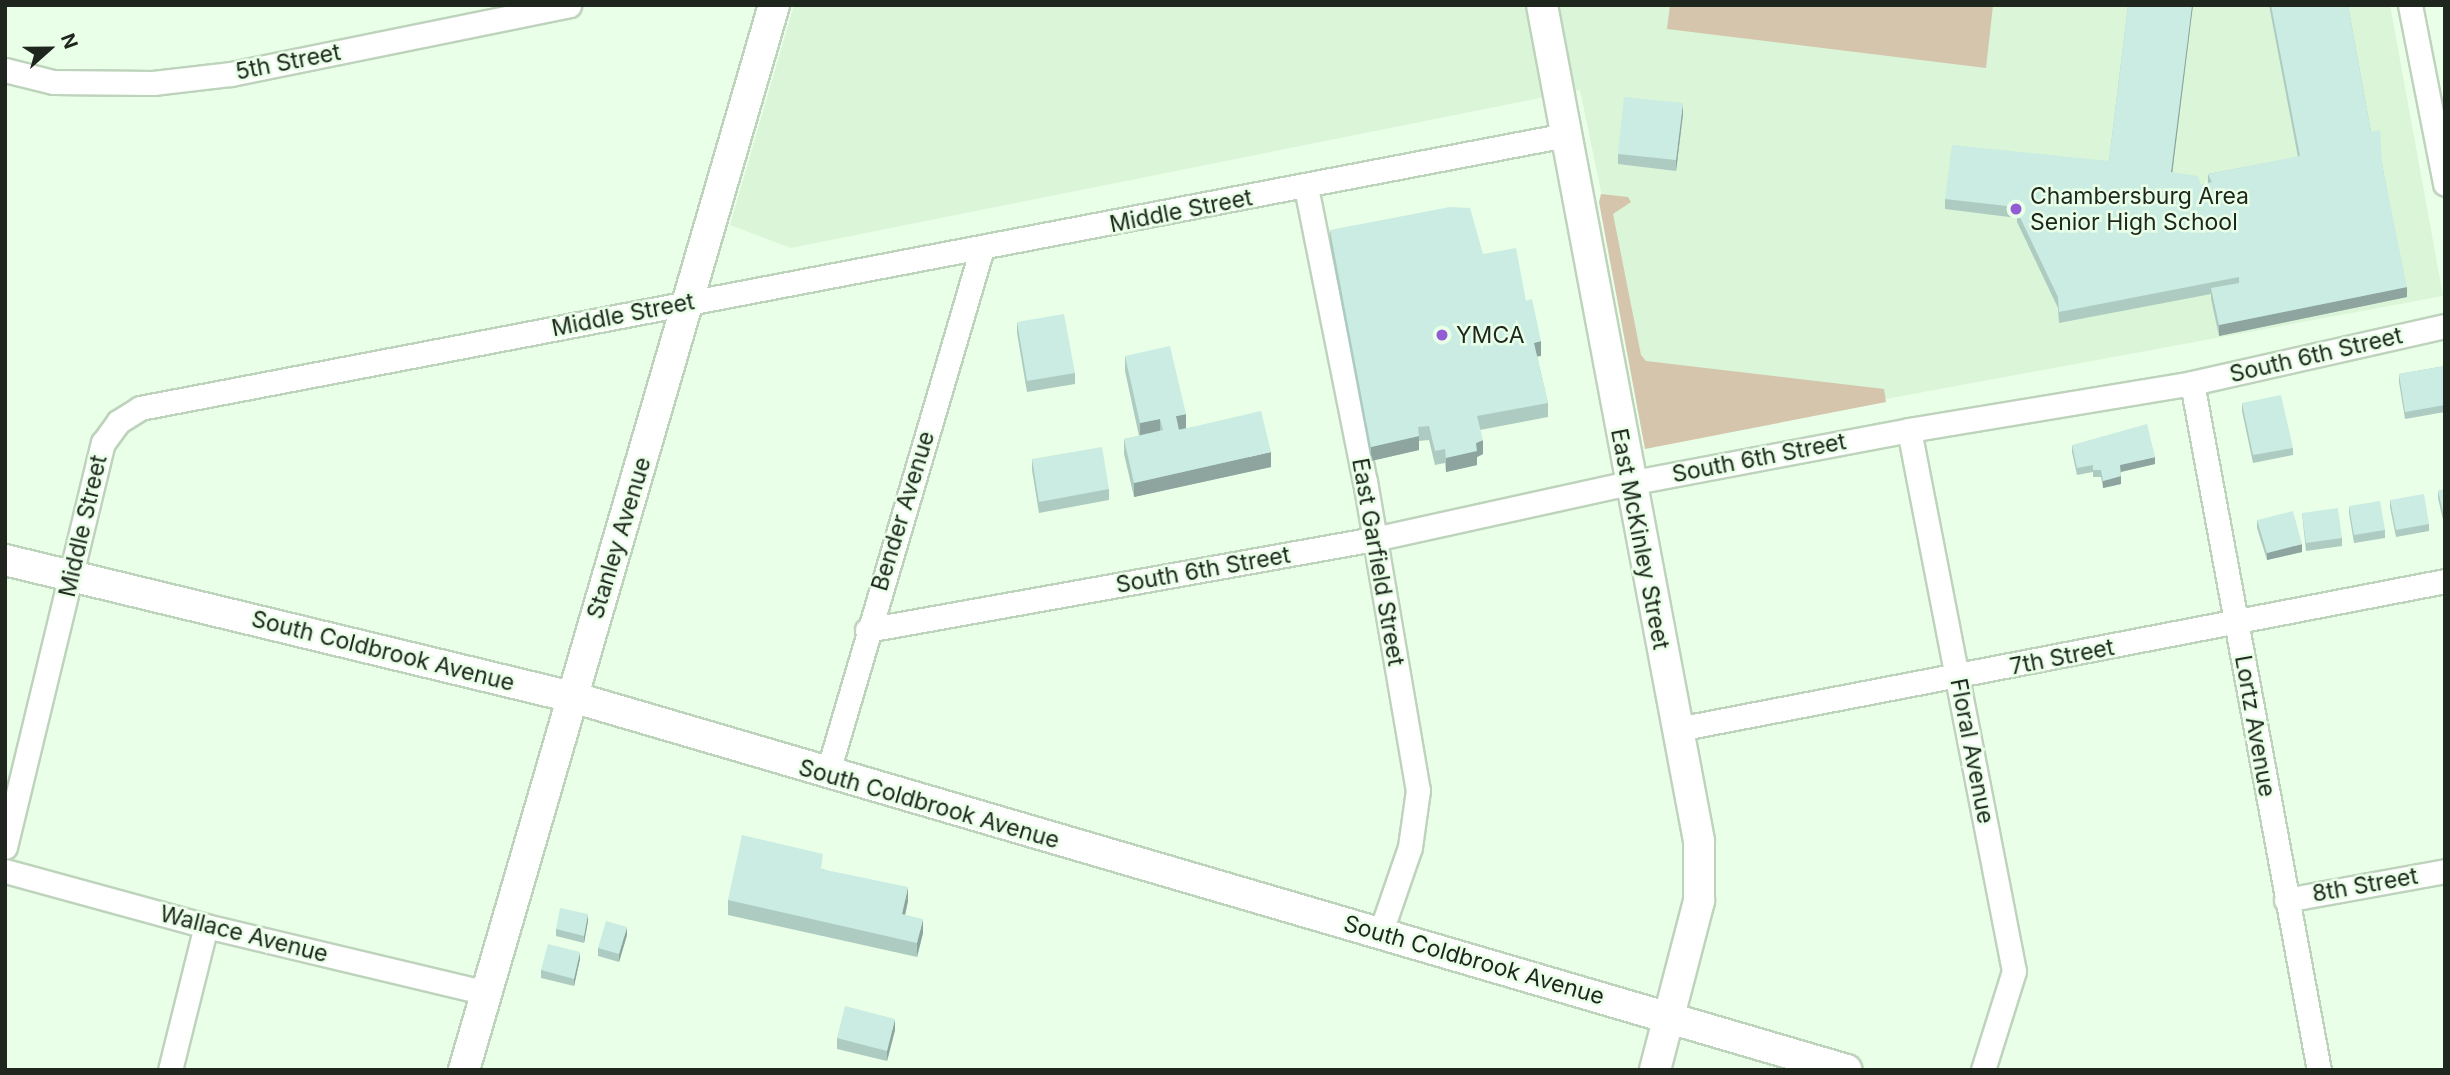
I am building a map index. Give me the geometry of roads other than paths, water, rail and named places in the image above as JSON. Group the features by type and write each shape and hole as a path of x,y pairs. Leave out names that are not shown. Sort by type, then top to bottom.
{"street":[{"name":"5th Street","path":"5,70 53,82 153,83 231,74 473,15 569,5"},
{"name":"Stanley Avenue","path":"464,1070 484,992 690,302 774,5"},
{"name":"East McKinley Street","path":"1542,5 1629,483 1678,729 1701,872 1699,901 1655,1070"},
{"path":"2410,5 2445,184"},
{"name":"Middle Street","path":"5,847 103,443 118,422 140,408 1306,187 1566,135"},
{"name":"East Garfield Street","path":"1306,187 1374,539 1418,790 1410,847 1380,934"},
{"name":"Bender Avenue","path":"827,775 867,630 982,248"},
{"name":"South 6th Street","path":"867,630 1374,539 1629,483 1909,430 2192,383 2445,326"},
{"name":"Lortz Avenue","path":"2192,383 2319,1070"},
{"name":"Floral Avenue","path":"1909,430 2014,971 1983,1070"},
{"name":"South Coldbrook Avenue","path":"5,560 572,696 827,775 1670,1015 1847,1070"},
{"name":"7th Street","path":"1678,729 2445,581"},
{"name":"Wallace Avenue","path":"5,871 206,926 484,992"},
{"name":"8th Street","path":"2286,900 2445,871"},
{"path":"170,1070 206,926"}],"place":[{"name":"Chambersburg Area Senior High School","path":"2016,209"},
{"name":"YMCA","path":"1442,335"}]}
